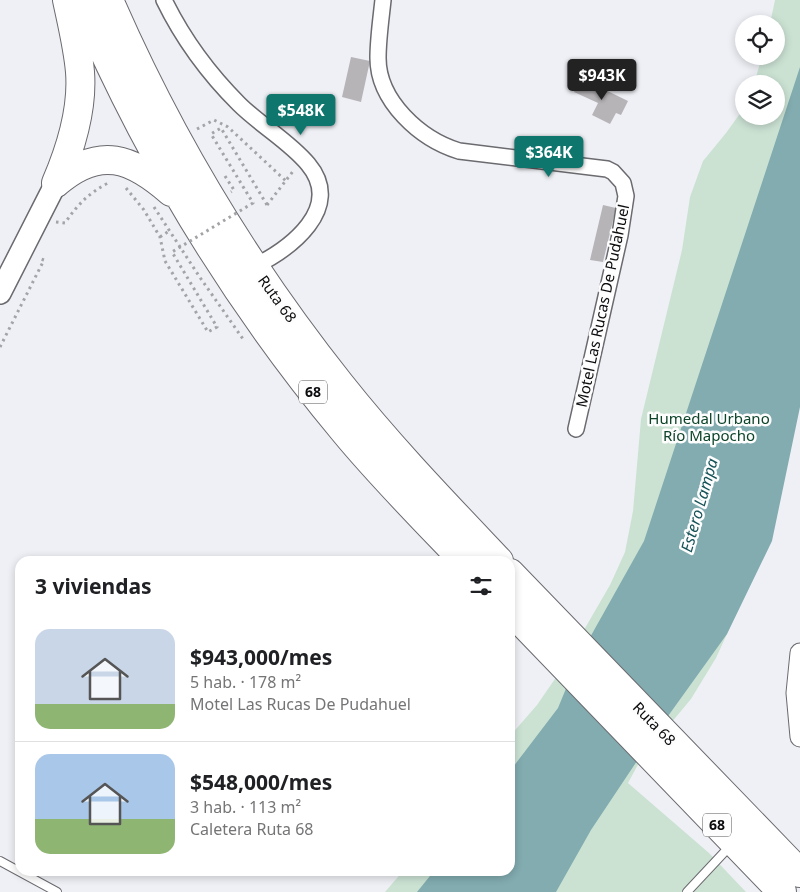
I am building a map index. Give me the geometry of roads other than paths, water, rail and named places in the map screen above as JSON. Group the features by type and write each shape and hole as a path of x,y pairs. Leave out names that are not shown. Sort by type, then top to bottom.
{"highway":[{"path":"56,183 72,138 80,91 78,54 67,0"},
{"name":"Ruta 68","path":"81,0 124,95 185,206 235,286 302,379 344,432 379,472 459,556"},
{"name":"Ruta 68","path":"109,0 169,125 213,203 253,266 311,346 374,426 494,556"},
{"path":"56,183 71,171 89,163 116,160 126,162 143,170 185,206"},
{"name":"Ruta 68","path":"515,582 538,621 661,750 800,873"},
{"name":"Ruta 68","path":"515,612 538,621"},
{"name":"Ruta 68","path":"661,750 734,842 782,892"}],"main road":[{"path":"0,293 56,183"}],"street":[{"path":"164,0 186,39 221,85 259,122 304,159 313,170 319,185 320,201 316,215 311,223 292,243 274,256 253,266"},
{"name":"Motel Las Rucas De Pudahuel","path":"383,0 378,58 382,78 390,98 425,134 448,148 470,154 607,169 623,182 626,196 620,235 576,429"},
{"path":"800,653 796,693 800,737"}],"lane":[{"path":"687,892 734,842"},
{"path":"0,861 15,869"},
{"path":"28,876 57,892"}],"water":[{"name":"Humedal Urbano Río Mapocho","path":"800,67 800,407 772,541 727,634 653,737 591,830 556,892 417,892 430,876 515,876 515,764 558,708 579,657 644,541 781,125 785,125 785,113"}],"water label":[{"name":"Estero Lampa","path":"699,505"}]}
